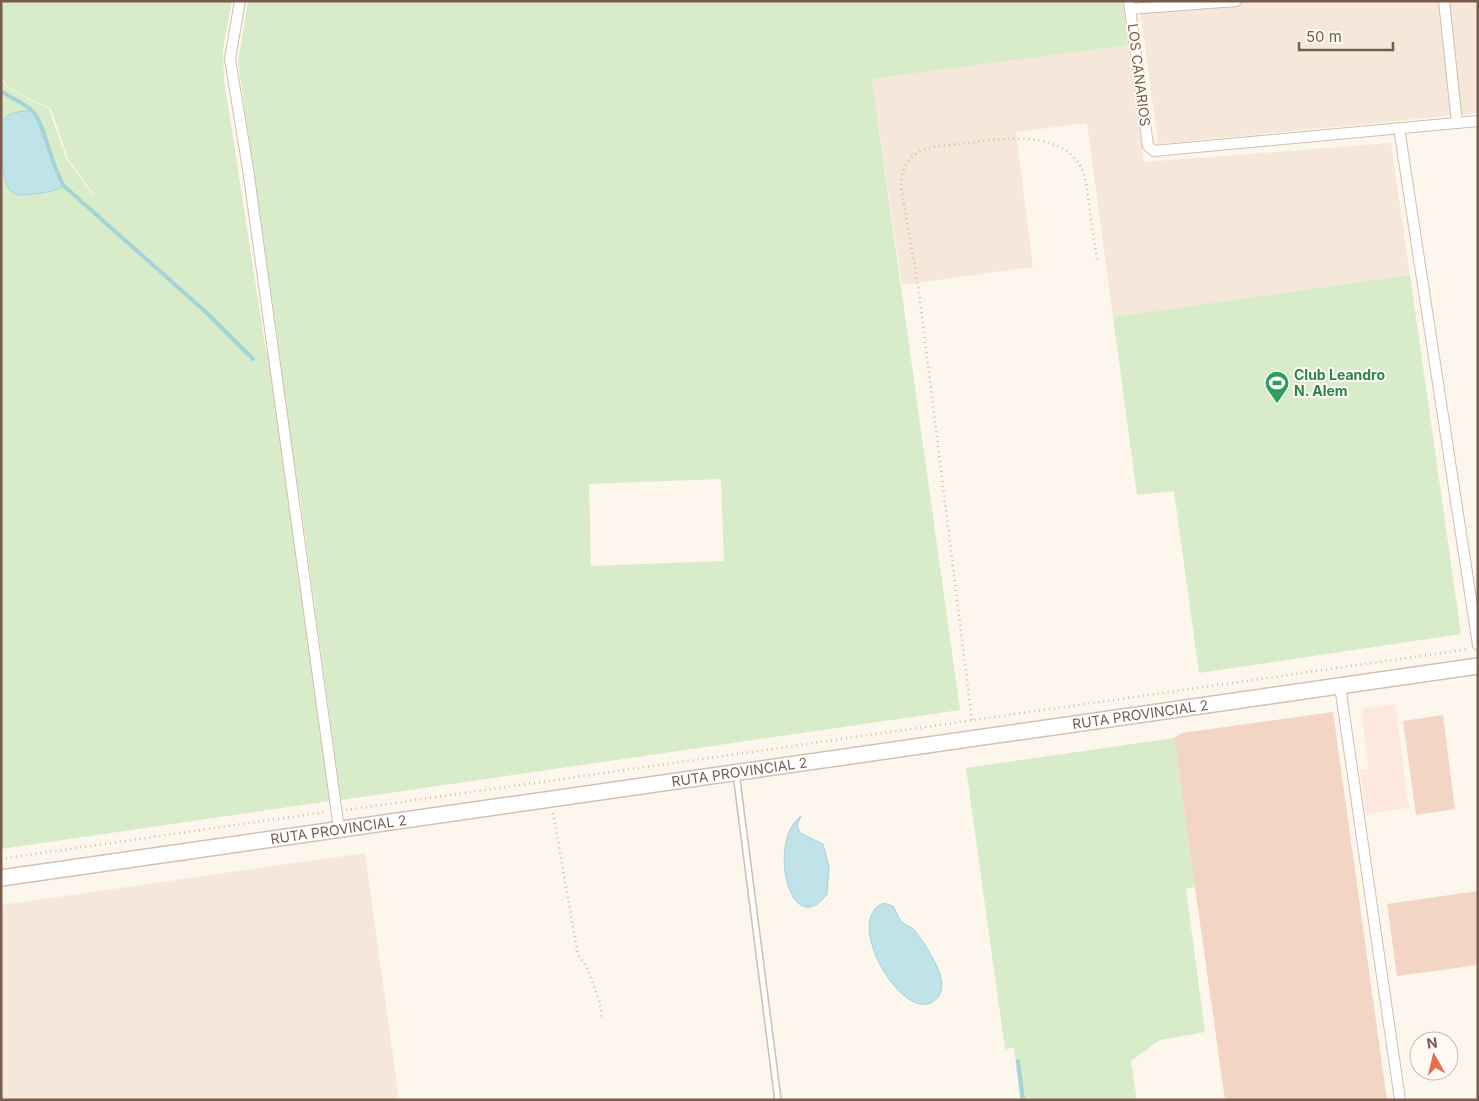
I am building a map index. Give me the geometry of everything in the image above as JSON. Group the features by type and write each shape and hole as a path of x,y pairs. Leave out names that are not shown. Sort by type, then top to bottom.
{"main road":[{"name":"RUTA PROVINCIAL 2","path":"1,878 1478,666"}],"street":[{"path":"240,1 231,45 230,68 248,169 339,830"},
{"path":"1130,5 1236,1"},
{"path":"1444,1 1457,123"},
{"name":"LOS CANARIOS","path":"1130,5 1150,150 1399,128"},
{"path":"1478,121 1399,128 1478,647"},
{"path":"1340,686 1350,767 1400,1100"}],"lane":[{"path":"736,773 778,1100"}],"path":[{"path":"976,738 972,720 918,285 901,187 901,176 905,167 912,157 928,148 1009,137 1028,139 1067,151 1082,166 1097,260"},
{"path":"1,859 1478,647"},
{"path":"551,799 578,955 587,967 600,1002 602,1019"}],"shaded area":[{"path":"1139,1 1478,1 1478,113 1158,144"},
{"path":"1128,45 1144,162 1391,143 1410,275 1113,317 1087,123 1016,132 1033,267 902,285 872,79"},
{"path":"1395,704 1409,808 1366,814 1360,770 1369,769 1361,709"},
{"path":"365,853 399,1100 1,1100 1,905"}],"green space":[{"path":"1,1 232,1 223,49 224,80 266,351 281,362 238,62 248,1 1123,1 1128,45 872,79 960,710 341,800 299,490 287,486 330,801 1,849 1,79 9,89 49,109 66,158 93,194 67,157 51,109 10,89 1,77","holes":["721,479 724,561 591,566 589,484"]},
{"name":"Club Leandro N. Alem","path":"1410,275 1461,634 1199,673 1174,491 1137,495 1113,317"},
{"path":"1174,738 1195,887 1186,889 1205,1032 1160,1040 1131,1061 1137,1100 1020,1100 1014,1048 1005,1049 966,768"}],"water":[{"path":"32,111 36,115 56,172 64,186 46,192 22,195 13,193 7,186 3,169 1,122 10,114"},
{"path":"801,816 797,825 800,833 823,844 829,867 827,894 814,906 803,906 794,898 787,883 784,865 785,846 791,829"},
{"path":"884,903 893,906 902,922 915,931 929,951 941,976 942,988 939,996 926,1004 911,1001 897,988 883,970 874,950 869,930 872,913"}],"building":[{"path":"1333,712 1387,1100 1225,1100 1174,738 1182,733"},
{"path":"1443,715 1455,809 1416,815 1403,721"},
{"path":"1478,891 1478,965 1397,976 1387,904"}],"waterway":[{"path":"1,91 34,113 42,128 59,178 64,186 207,313 253,359"},
{"path":"1018,1061 1023,1100"}],"place":[{"name":"Club Leandro N. Alem","path":"1277,404"}]}
